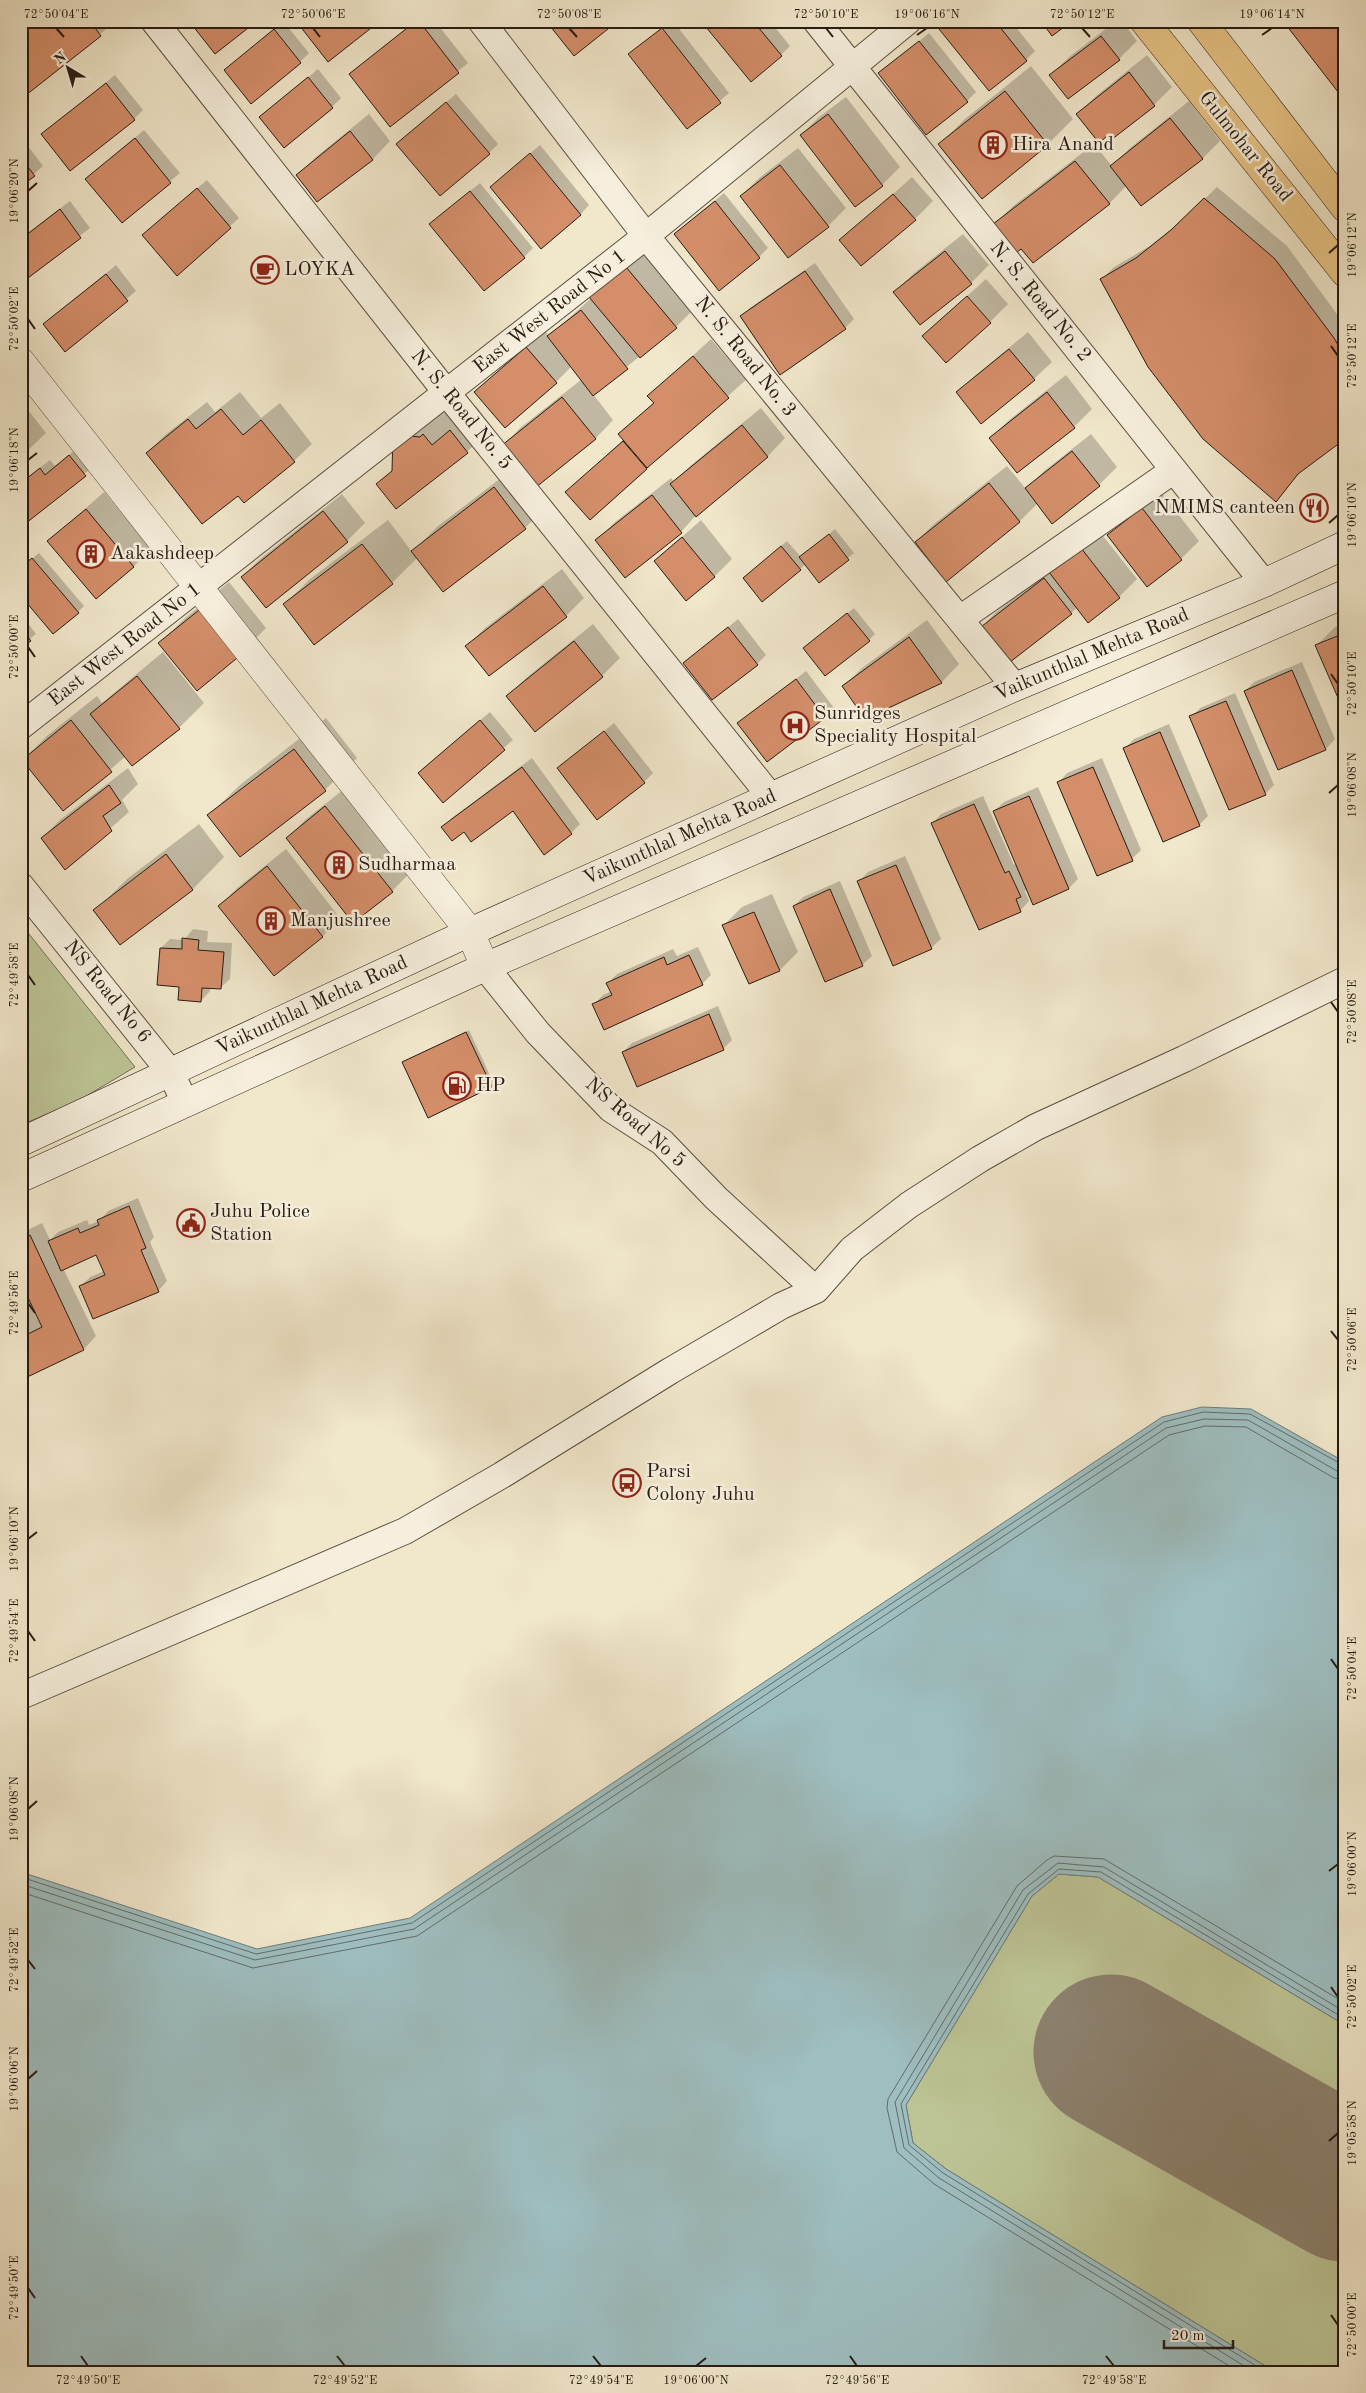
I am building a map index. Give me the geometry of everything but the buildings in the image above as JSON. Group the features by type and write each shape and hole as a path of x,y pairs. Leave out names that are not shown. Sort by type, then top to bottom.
{"main road":[{"name":"Gulmohar Road","path":"1144,21 1345,273"},
{"name":"Gulmohar Road","path":"1201,21 1345,208"},
{"path":"1205,98 1240,71"},
{"path":"21,362 470,932 485,966"},
{"name":"Vaikunthlal Mehta Road","path":"21,1142 470,932 1015,687 1264,583 1345,545"},
{"name":"Vaikunthlal Mehta Road","path":"21,1178 485,966 1345,594"}],"street":[{"name":"N. S. Road No. 5","path":"154,21 446,392 771,797"},
{"name":"N. S. Road No. 3","path":"481,21 646,236 1015,687"},
{"name":"N. S. Road No. 2","path":"816,21 1264,583"},
{"name":"East West Road No 1","path":"21,726 646,236 908,21"},
{"path":"960,620 1174,470"},
{"name":"NS Road No 6","path":"21,886 171,1073 185,1103"},
{"name":"NS Road No 5","path":"485,966 538,1033 611,1109 662,1142 716,1198 816,1290"},
{"path":"21,1696 405,1531 502,1475 781,1306 816,1290 852,1249 909,1205 980,1159 1052,1119 1184,1059 1345,980"}],"green space":[{"path":"21,924 135,1067 78,1101 21,1125"},
{"path":"1059,1874 1098,1877 1345,2025 1345,2150 1112,2020 1074,2084 1345,2237 1345,2372 1275,2372 946,2169 913,2143 906,2105 1032,1896"}],"water":[{"path":"1202,1407 1251,1409 1345,1462 1345,2025 1098,1877 1059,1874 1032,1896 906,2105 913,2143 946,2169 1275,2372 21,2372 21,1872 257,1949 410,1918 1162,1417"}],"runway":[{"path":"1111,2052 1345,2184"}],"place":[{"name":"Hira Anand","path":"993,145"},
{"name":"LOYKA","path":"265,270"},
{"name":"NMIMS canteen","path":"1314,508"},
{"name":"Aakashdeep","path":"91,554"},
{"name":"Sunridges Speciality Hospital","path":"795,726"},
{"name":"Sudharmaa","path":"339,865"},
{"name":"Manjushree","path":"271,921"},
{"name":"HP","path":"457,1086"},
{"name":"Juhu Police Station","path":"191,1223"},
{"name":"Parsi Colony Juhu","path":"627,1483"}]}
